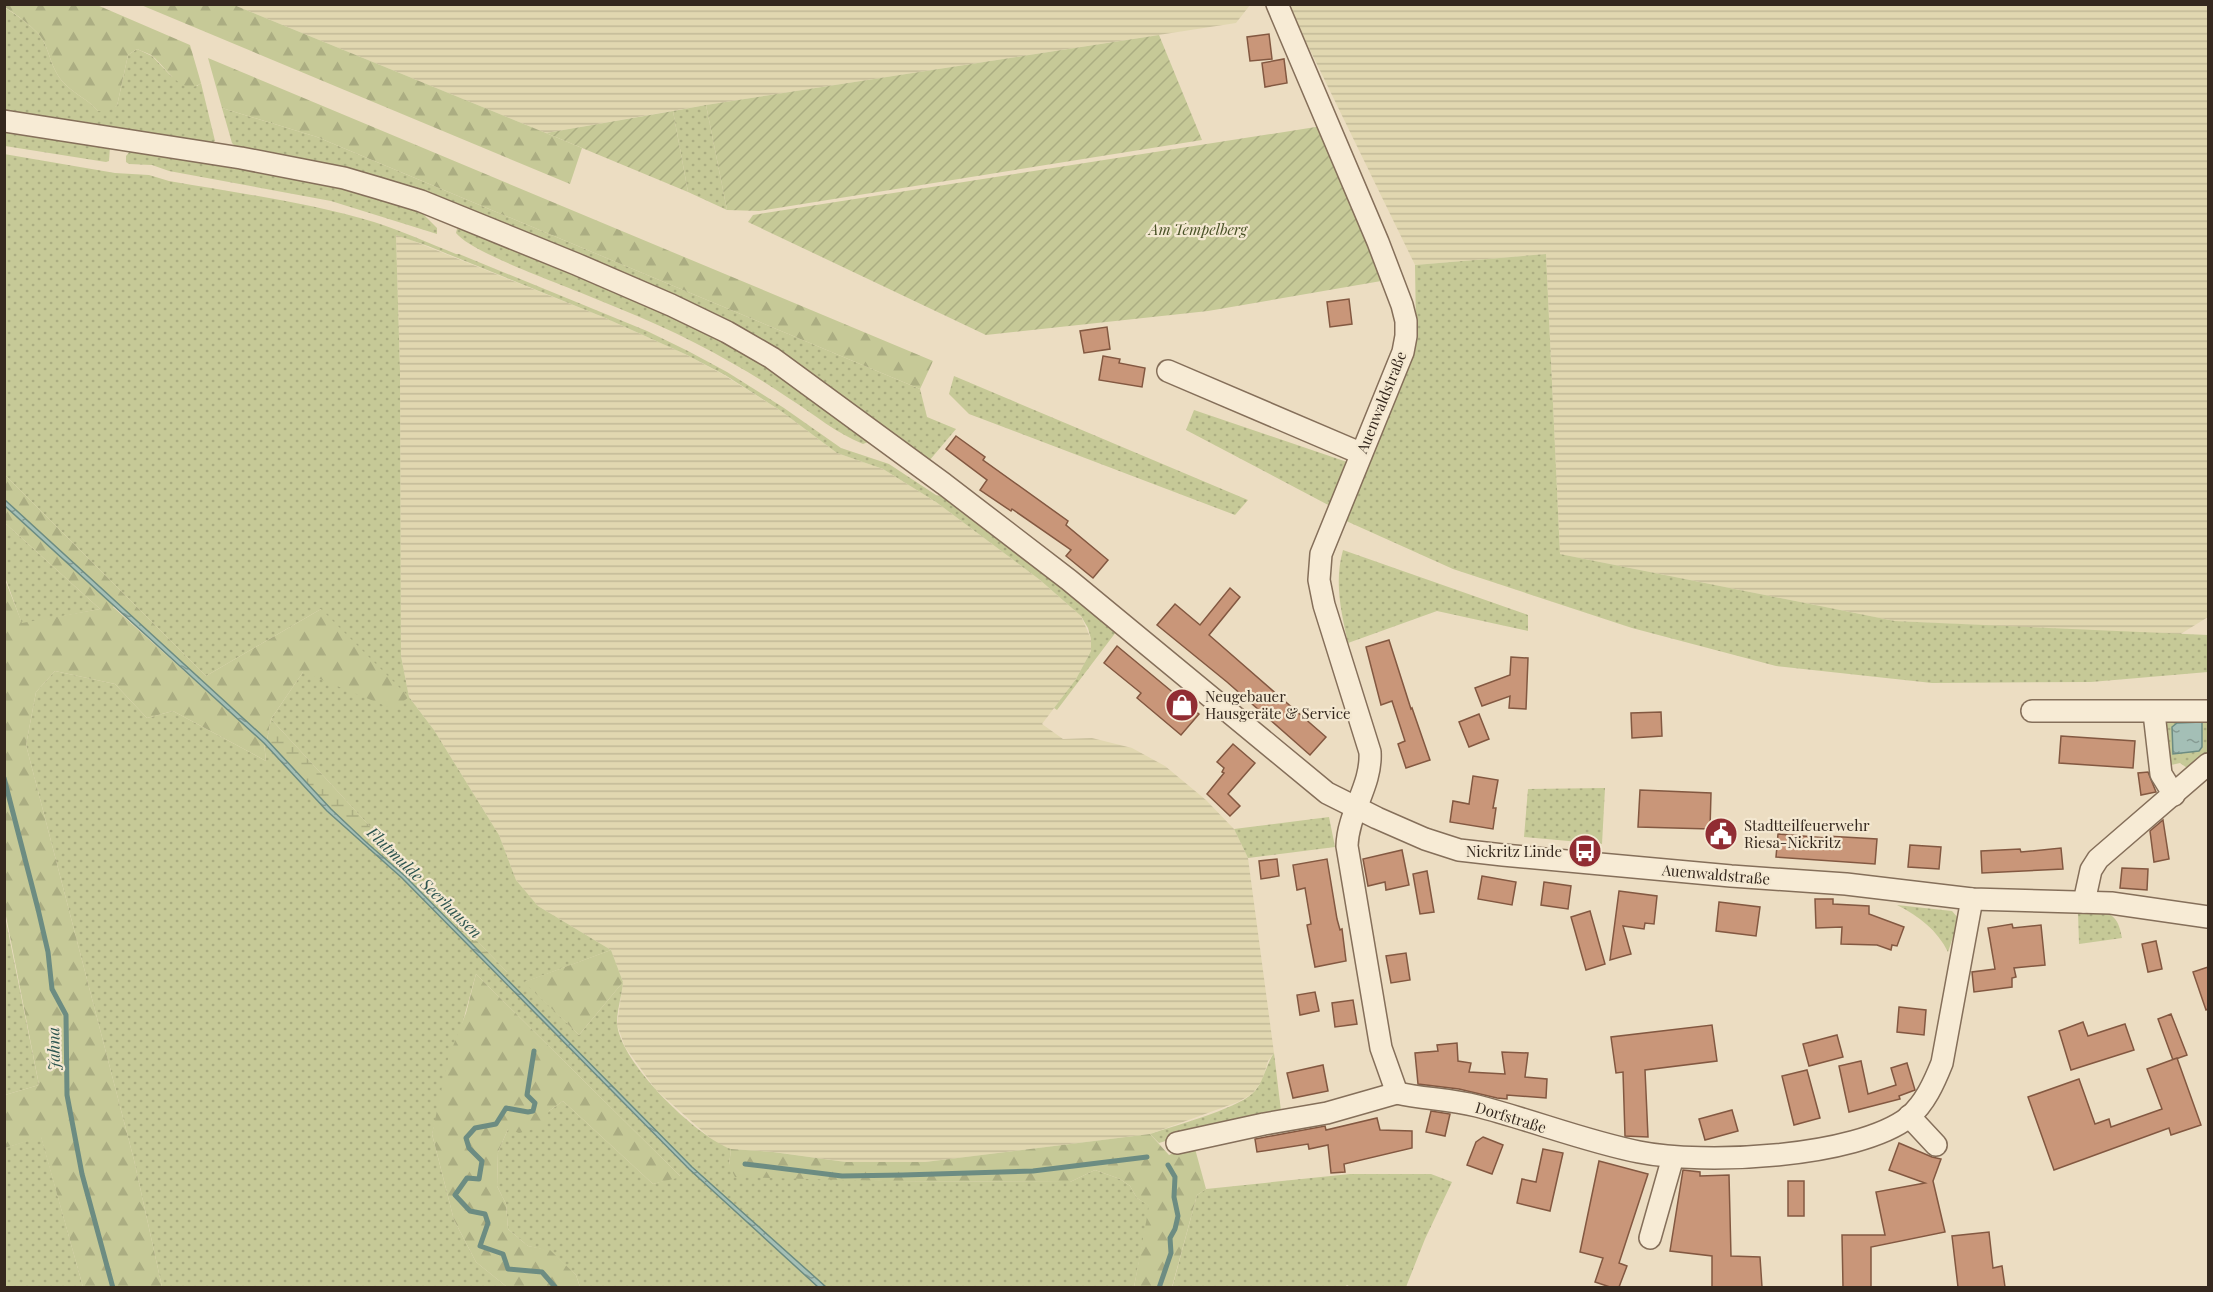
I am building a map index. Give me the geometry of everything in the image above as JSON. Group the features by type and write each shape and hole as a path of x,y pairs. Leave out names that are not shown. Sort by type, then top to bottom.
{"street":[{"name":"Auenwaldstraße","path":"1277,4 1378,242 1406,321 1406,336 1402,352 1321,554 1319,567 1324,605 1368,739 1370,752 1371,768 1356,808"},
{"name":"Auenwaldstraße","path":"4,122 283,166 344,178 421,201 586,268 727,332 782,365 946,485 1069,580 1327,793 1425,839 1460,850 1708,874 1846,884 1972,899 2112,903 2208,917"},
{"path":"1168,371 1360,453"},
{"path":"2032,711 2154,713 2208,711"},
{"path":"2154,713 2161,774 2174,795"},
{"path":"2084,903 2091,870 2098,859 2208,764"},
{"path":"1177,1143 1327,1113 1397,1093 1382,1048 1347,846 1347,830 1356,808"},
{"name":"Dorfstraße","path":"1397,1093 1477,1106 1605,1144 1641,1153 1673,1156 1719,1158 1768,1156 1838,1145 1880,1132 1909,1116 1922,1103 1942,1063 1972,899"},
{"path":"1909,1116 1936,1145"},
{"path":"1650,1238 1673,1156"}],"shaded area":[{"path":"234,5 1250,5 1236,23 706,105 546,133"},
{"path":"1288,5 2208,5 2208,617 2179,635 1895,621 1560,554 1546,254 1415,265"},
{"path":"396,234 603,317 685,354 724,375 781,411 837,453 883,469 936,502 1040,580 1081,616 1091,639 1091,651 1076,679 1042,724 1063,739 1092,738 1132,748 1165,766 1206,800 1234,829 1248,858 1274,1053 1268,1061 1262,1081 1252,1094 1238,1102 1150,1134 925,1162 846,1162 774,1152 731,1149 717,1144 656,1090 625,1047 617,1025 623,982 611,950 538,906 516,880 499,835 434,730 409,697 401,656 400,371"}],"green space":[{"path":"5,4 97,5 190,45 201,83 194,87 180,83 151,55 137,49 128,55 117,106 107,111 98,111 61,80 43,40 26,22 5,7"},
{"path":"141,5 234,5 582,148 570,184"},
{"path":"4,7 36,31 43,40 61,80 98,111 117,106 128,55 137,49 152,56 171,76 197,86 201,83 215,141 212,143 5,113"},
{"path":"1159,35 1202,140 759,211 727,210 706,105"},
{"path":"208,58 933,361 920,389 317,137 222,108"},
{"path":"706,105 727,210 688,192 673,111"},
{"path":"222,108 317,137 920,389 927,417 956,429 929,461 699,309 236,147 232,143"},
{"path":"673,111 688,192 546,133"},
{"name":"Am Tempelberg","path":"1322,126 1387,280 1208,311 986,335 748,222 753,215"},
{"path":"4,128 110,147 109,161 5,146"},
{"path":"131,150 241,167 341,186 417,208 437,228 437,234 331,201 169,171 152,165 129,164 126,162 126,156"},
{"path":"4,154 115,173 149,175 169,181 272,198 349,215 459,254 647,331 727,372 841,448 889,464 936,495 940,496 944,493 1009,542 1116,632 1057,710 1054,708 1076,679 1091,651 1088,628 1081,616 1040,580 936,502 883,469 837,453 781,411 725,375 685,354 603,317 396,235 400,371 401,656 409,697 434,730 499,835 516,880 538,906 611,950 525,982 579,1035 623,982 617,1023 621,1039 631,1057 645,1077 681,1114 716,1142 731,1149 729,1165 883,1181 1070,1182 1095,1170 1120,1179 1130,1186 1137,1198 1150,1206 1134,1287 580,1287 576,1275 550,1251 528,1246 508,1229 506,1204 497,1186 498,1152 508,1129 549,1111 563,1101 653,1184 680,1176 476,974 432,1134 454,1220 476,1262 507,1287 162,1287 134,1160 26,745 36,692 55,671 115,684 147,718 173,711 266,761 264,743 327,811 402,878 688,1169 691,1167 503,977 507,972 271,719 303,672 321,609 206,676 5,475"},
{"path":"462,226 724,338 869,435 868,442 863,444 844,435 761,380 676,333 478,249 456,233 457,229"},
{"path":"1546,254 1560,554 1895,621 2208,635 2208,672 2091,682 1932,683 1776,666 1632,628 1453,569 1344,520 1416,331 1415,265"},
{"path":"954,376 1248,500 1235,515 969,414 949,394"},
{"path":"1194,410 1350,463 1332,507 1186,430"},
{"path":"5,475 206,676 321,609 409,697 393,709 303,672 271,719 267,740 117,603 113,607 264,743 266,761 173,711 147,718 115,684 55,671 36,692 26,745 134,1160 162,1287 83,1287 41,1137 5,1148 5,1095 39,1085 5,911 4,577 22,623 100,609 5,523"},
{"path":"5,523 100,609 22,624 5,577"},
{"path":"1343,550 1528,615 1528,631 1437,611 1348,643 1339,585"},
{"path":"271,719 508,973 503,977 405,876 331,809 267,740"},
{"path":"2208,719 2208,753 2190,770 2180,763 2167,766 2164,726 2167,721"},
{"path":"1605,788 1602,844 1524,837 1528,789"},
{"path":"1329,817 1335,847 1248,858 1234,829"},
{"path":"1897,905 1952,911 1959,919 1958,935 1954,934 1948,952 1927,924"},
{"path":"4,911 39,1085 5,1095 4,1095"},
{"path":"2078,912 2108,914 2117,921 2122,938 2079,944"},
{"path":"611,950 623,982 579,1035 524,982"},
{"path":"476,974 681,1177 653,1184 563,1101 549,1111 542,1127 519,1133 508,1129 498,1152 497,1186 506,1204 508,1229 528,1246 550,1250 576,1275 580,1287 507,1287 476,1262 454,1220 432,1134 448,1059 466,1013"},
{"path":"1274,1053 1281,1111 1250,1115 1159,1143 1150,1134 1204,1117 1244,1100 1256,1090"},
{"path":"1150,1134 1169,1155 1194,1145 1206,1189 1197,1195 1172,1287 1134,1287 1149,1206 1137,1198 1130,1186 1120,1179 1095,1170 1070,1182 883,1181 735,1177 729,1165 731,1149 846,1162 925,1162"},
{"path":"41,1136 83,1287 5,1288 5,1148"},
{"path":"1350,1174 1431,1174 1452,1182 1425,1239 1406,1287 1353,1288 1347,1285 1343,1288 1172,1288 1197,1195 1206,1189"}],"water":[{"path":"5,500 267,740 331,809 405,876 692,1167 826,1287 818,1287 689,1169 402,878 327,811 264,743 5,506"},
{"path":"2202,722 2202,747 2199,751 2173,754 2172,727 2177,723"}],"building":[{"path":"1269,34 1272,59 1250,61 1247,37"},
{"path":"1284,59 1287,83 1265,87 1262,63"},
{"path":"1349,299 1352,324 1330,327 1327,302"},
{"path":"1107,327 1110,349 1084,353 1080,331"},
{"path":"1103,356 1120,359 1119,363 1145,368 1142,387 1099,380"},
{"path":"956,436 985,457 983,460 1068,521 1066,525 1108,560 1093,578 1066,556 1071,550 980,490 987,480 946,449"},
{"path":"1230,588 1240,597 1209,635 1326,737 1310,755 1227,682 1157,625 1175,604 1200,625"},
{"path":"1389,640 1430,760 1406,768 1398,744 1405,741 1392,701 1381,705 1366,647"},
{"path":"1117,646 1199,714 1181,735 1137,698 1141,693 1104,663"},
{"path":"1511,657 1528,658 1526,709 1509,708 1510,696 1482,706 1475,688 1510,675"},
{"path":"1661,712 1662,736 1632,738 1631,713"},
{"path":"1479,714 1489,739 1469,747 1459,722"},
{"path":"2061,736 2135,741 2133,768 2059,763"},
{"path":"1233,744 1255,763 1228,794 1240,806 1230,816 1207,794 1224,773 1222,772 1224,768 1217,762"},
{"path":"2148,772 2156,792 2141,795 2138,773"},
{"path":"1473,776 1498,780 1493,808 1496,808 1493,829 1450,822 1453,801 1469,804"},
{"path":"1640,790 1711,793 1710,829 1638,827"},
{"path":"2163,820 2169,859 2154,862 2150,831"},
{"path":"1715,823 1730,823 1730,845 1715,845"},
{"path":"1778,834 1877,839 1875,864 1776,857"},
{"path":"1910,845 1941,847 1939,869 1908,867"},
{"path":"2061,848 2063,869 1982,873 1981,851 2020,849 2021,852"},
{"path":"1402,850 1409,885 1386,890 1385,882 1368,886 1363,859"},
{"path":"1277,859 1279,876 1261,879 1259,861"},
{"path":"1327,859 1337,919 1340,930 1342,929 1346,961 1315,967 1307,925 1311,924 1305,888 1297,890 1293,865"},
{"path":"2122,868 2148,869 2147,890 2120,888"},
{"path":"1427,871 1434,912 1420,914 1413,874"},
{"path":"1482,876 1516,882 1512,905 1478,899"},
{"path":"1544,882 1571,886 1568,909 1541,905"},
{"path":"1619,891 1657,896 1654,924 1645,923 1644,929 1623,926 1631,954 1610,960"},
{"path":"1815,899 1833,899 1833,904 1869,906 1869,914 1904,927 1897,946 1892,945 1891,950 1877,945 1841,944 1842,927 1816,928"},
{"path":"1719,902 1760,907 1756,936 1716,931"},
{"path":"1590,911 1605,964 1586,970 1571,917"},
{"path":"2012,924 2013,928 2041,925 2045,965 2014,968 2016,977 2012,978 2012,987 1974,992 1972,972 1995,969 1988,928"},
{"path":"2156,941 2162,969 2148,972 2142,944"},
{"path":"1406,953 1410,980 1391,983 1386,956"},
{"path":"2208,967 2208,1009 2206,1010 2193,972"},
{"path":"1315,992 1319,1011 1300,1015 1297,995"},
{"path":"1353,1000 1357,1024 1335,1027 1332,1003"},
{"path":"1899,1007 1926,1010 1924,1035 1897,1032"},
{"path":"2171,1014 2187,1055 2173,1060 2158,1019"},
{"path":"2083,1022 2088,1036 2125,1024 2134,1050 2071,1070 2059,1031"},
{"path":"1712,1025 1717,1061 1645,1070 1648,1137 1625,1136 1623,1072 1616,1073 1611,1037"},
{"path":"1837,1035 1843,1057 1809,1066 1803,1044"},
{"path":"1457,1043 1458,1061 1471,1063 1469,1072 1505,1074 1502,1052 1528,1053 1525,1077 1547,1079 1546,1098 1507,1095 1507,1099 1497,1098 1459,1089 1418,1084 1415,1053 1438,1051 1437,1045"},
{"path":"2177,1058 2201,1125 2171,1135 2169,1128 2054,1170 2028,1097 2079,1079 2095,1124 2109,1119 2111,1127 2162,1109 2147,1069"},
{"path":"1861,1061 1868,1094 1896,1085 1891,1068 1907,1063 1915,1090 1899,1096 1900,1099 1849,1112 1839,1066"},
{"path":"1323,1065 1328,1091 1293,1098 1287,1073"},
{"path":"1807,1070 1820,1118 1794,1125 1782,1076"},
{"path":"1732,1110 1738,1131 1705,1140 1699,1119"},
{"path":"1431,1111 1450,1114 1445,1136 1426,1132"},
{"path":"1377,1118 1380,1130 1412,1131 1412,1148 1344,1164 1345,1172 1331,1173 1328,1145 1309,1149 1308,1144 1257,1152 1255,1139 1325,1126 1326,1130"},
{"path":"1483,1137 1503,1145 1492,1174 1467,1165 1476,1142"},
{"path":"1899,1143 1941,1159 1933,1181 1945,1232 1871,1247 1871,1287 1843,1287 1842,1235 1885,1235 1876,1192 1925,1183 1889,1170"},
{"path":"1543,1149 1563,1153 1550,1211 1517,1203 1522,1179 1536,1182"},
{"path":"1599,1161 1648,1174 1619,1263 1627,1266 1619,1287 1610,1287 1595,1282 1603,1258 1580,1252"},
{"path":"1683,1170 1700,1172 1700,1176 1729,1175 1731,1256 1760,1257 1762,1287 1712,1287 1712,1256 1670,1251"},
{"path":"1788,1181 1804,1181 1804,1216 1788,1216"},
{"path":"1989,1232 1993,1268 2002,1266 2005,1287 1958,1287 1952,1236"}],"waterway":[{"name":"Jahna","path":"4,778 48,952 52,989 66,1015 67,1095 82,1174 113,1288"},
{"path":"534,1051 527,1095 535,1103 533,1111 506,1108 496,1124 475,1128 466,1138 469,1148 482,1161 479,1179 467,1178 455,1195 470,1211 485,1214 488,1223 480,1246 503,1254 508,1269 542,1272 556,1288"},
{"path":"745,1164 842,1176 903,1175 1033,1171 1147,1157"},
{"path":"1159,1288 1171,1253 1170,1238 1178,1216 1174,1197 1175,1177 1168,1165"}],"place":[{"name":"Neugebauer Hausgeräte & Service","path":"1182,705"},
{"name":"Stadtteilfeuerwehr Riesa-Nickritz","path":"1721,834"},
{"name":"Nickritz Linde","path":"1585,851"}],"water label":[{"name":"Flutmulde Seerhausen","path":"425,882"}]}
